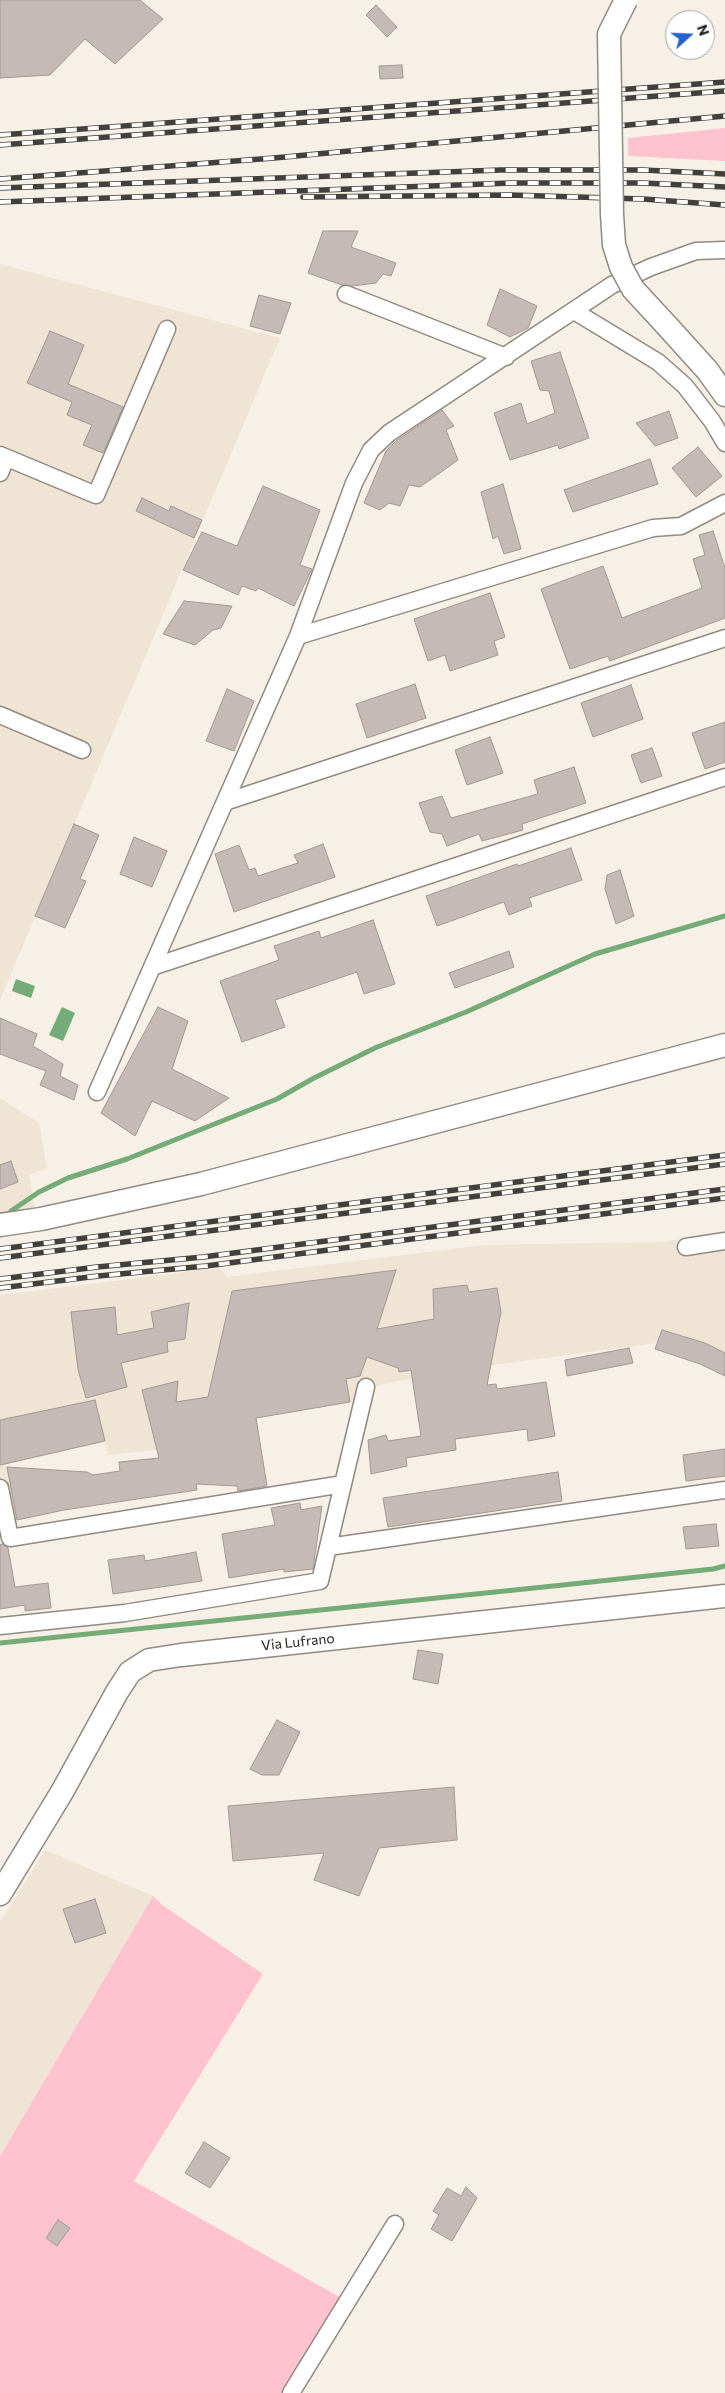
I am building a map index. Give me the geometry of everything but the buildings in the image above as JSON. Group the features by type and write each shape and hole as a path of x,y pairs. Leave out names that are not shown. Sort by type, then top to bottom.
{"street":[{"path":"626,0 609,34 614,245 621,267 633,289 707,370 725,395"},
{"path":"96,1092 298,636 354,483 371,450 389,432 506,357 612,285 650,267 696,251 725,250"},
{"path":"346,294 506,357"},
{"path":"574,311 658,362 685,386 712,421 725,444"},
{"path":"0,473 3,456 96,495 167,329"},
{"path":"298,636 652,528 681,526 725,503"},
{"path":"225,802 725,638"},
{"path":"0,715 82,750"},
{"path":"152,967 725,777"},
{"path":"0,1225 41,1219 201,1184 725,1046"},
{"path":"686,1247 725,1241"},
{"path":"0,1626 125,1613 320,1581 366,1387"},
{"path":"0,1488 10,1538 343,1484"},
{"path":"328,1547 725,1490"},
{"name":"Via Lufrano","path":"0,1894 62,1792 117,1692 130,1672 149,1660 725,1596"},
{"path":"291,2393 395,2224"}],"shaded area":[{"path":"725,128 725,161 628,156 628,138"},
{"path":"0,264 280,338 0,1000"},
{"path":"16,979 35,986 31,998 12,991"},
{"path":"62,1007 75,1013 63,1041 49,1035"},
{"path":"0,1098 39,1123 47,1168 29,1175 35,1210 0,1215"},
{"path":"725,1233 725,1353 705,1343 662,1330 657,1343 493,1365 382,1384 350,1402 194,1428 195,1446 108,1455 105,1441 7,1464 19,1530 0,1533 0,1295 219,1268 227,1277 484,1245 659,1242"},
{"path":"45,1850 153,1896 0,2156 0,1922"},
{"path":"153,1896 161,1904 263,1974 134,2181 343,2299 284,2393 0,2393 0,2156"}],"waterway":[{"path":"11,1211 39,1192 68,1178 127,1159 277,1099 314,1078 377,1047 466,1012 595,954 725,916"},
{"path":"0,1643 563,1585 713,1569 725,1566"}],"railway":[{"path":"0,135 725,82"},
{"path":"0,145 725,91"},
{"path":"0,179 274,158 725,116"},
{"path":"0,188 501,170 643,170 725,174"},
{"path":"0,202 511,183 643,183 725,187"},
{"path":"303,197 510,195 643,199 725,205"},
{"path":"0,1249 725,1155"},
{"path":"0,1258 725,1164"},
{"path":"0,1279 203,1257 725,1189"},
{"path":"0,1288 98,1276 206,1266 725,1198"}]}
